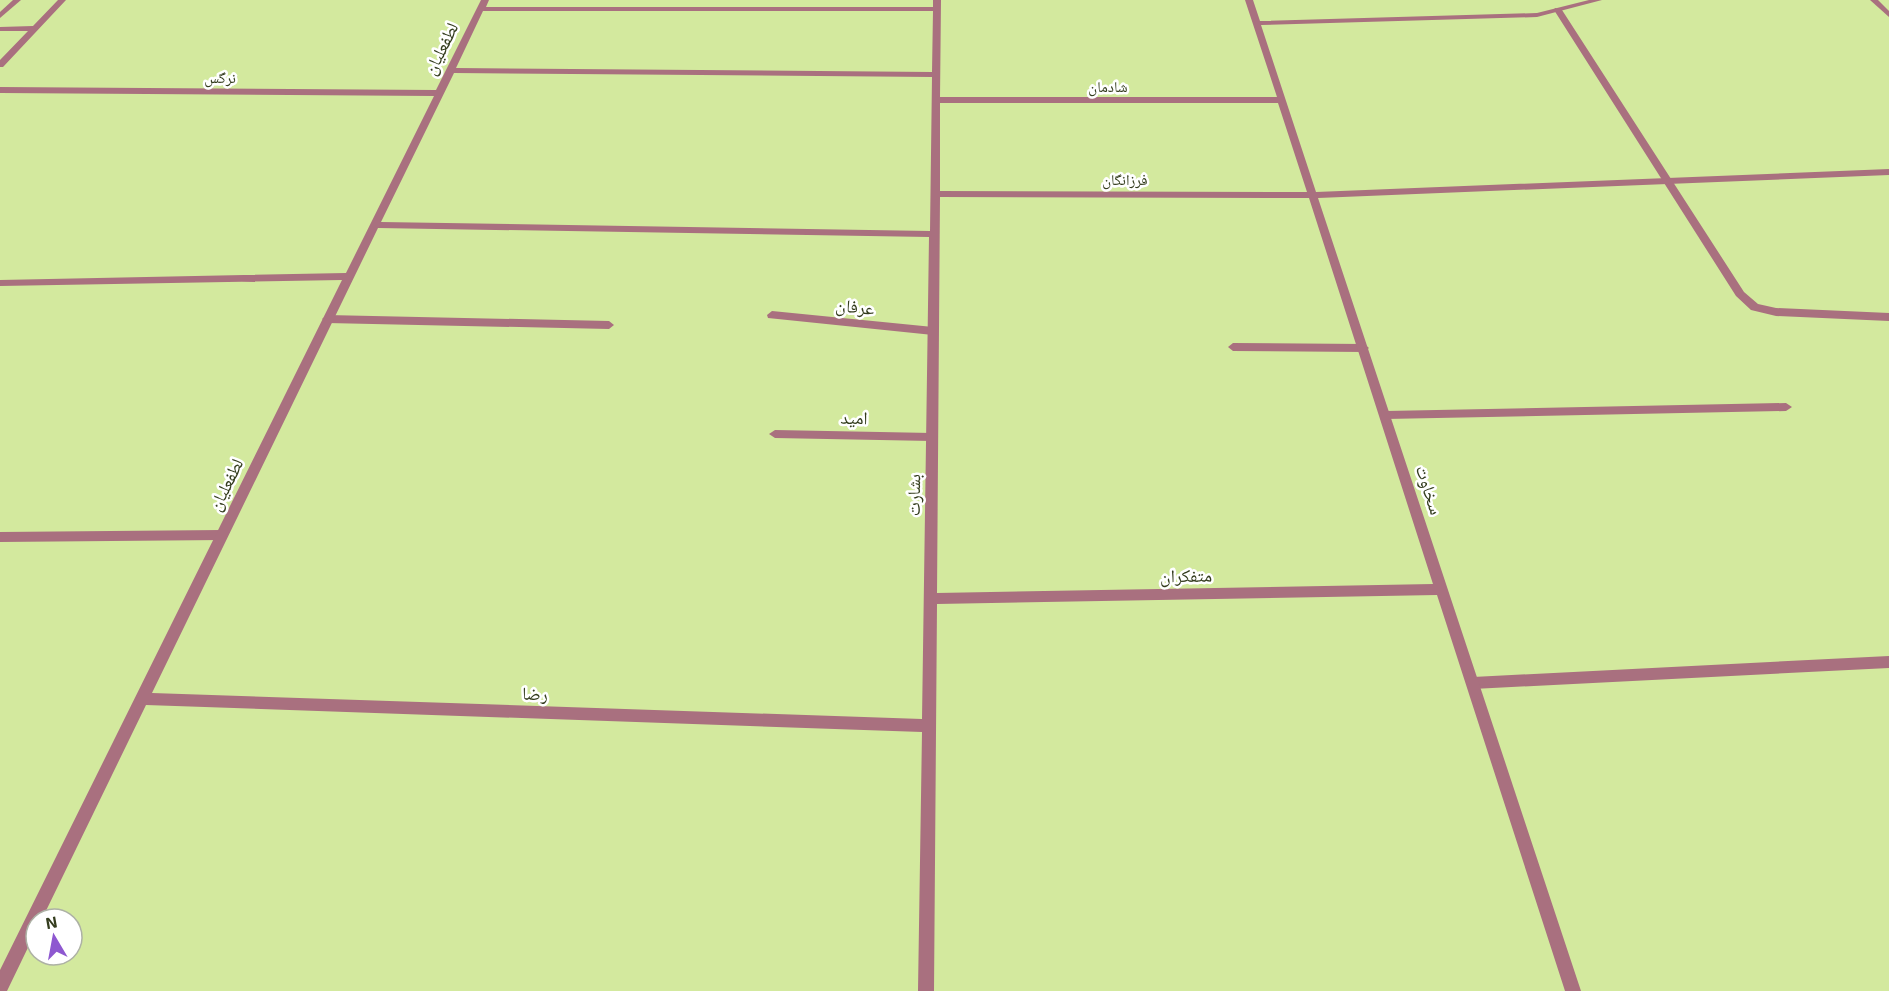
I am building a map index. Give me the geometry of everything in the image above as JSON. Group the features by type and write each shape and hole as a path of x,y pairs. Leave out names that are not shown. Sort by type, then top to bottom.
{"street":[{"path":"2,13 17,0"},
{"path":"0,65 62,0"},
{"name":"سخاوت","path":"1249,0 1574,991"},
{"path":"1256,22 1537,15 1598,0"},
{"path":"1874,0 1889,15"},
{"path":"483,5 937,4"},
{"name":"بشارت","path":"926,991 937,4"},
{"name":"لطفعلیان","path":"0,987 483,5"},
{"path":"1558,10 1740,294 1755,307 1776,312 1889,317"},
{"path":"0,29 35,28"},
{"path":"450,70 936,75"},
{"name":"نرگس","path":"0,90 439,93"},
{"name":"شادمان","path":"936,100 1280,100"},
{"name":"فرزانگان","path":"935,194 1314,195 1889,172"},
{"path":"374,225 934,234"},
{"path":"0,283 349,276"},
{"name":"عرفان","path":"772,315 933,331"},
{"path":"327,319 609,325"},
{"path":"1233,346 1364,348"},
{"path":"1386,416 1786,407"},
{"name":"امید","path":"775,434 932,437"},
{"path":"0,537 222,535"},
{"name":"متفکران","path":"930,599 1442,589"},
{"path":"1473,683 1889,662"},
{"name":"رضا","path":"141,699 929,726"}]}
